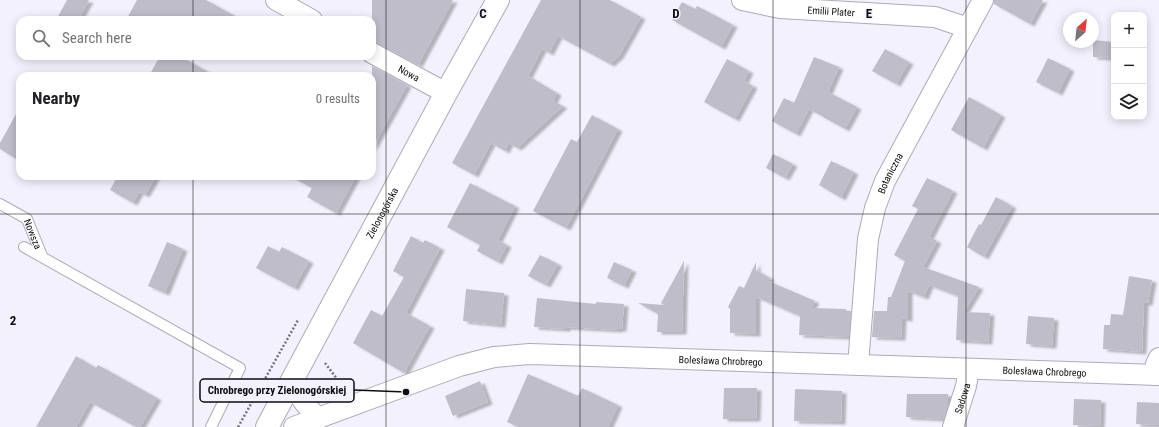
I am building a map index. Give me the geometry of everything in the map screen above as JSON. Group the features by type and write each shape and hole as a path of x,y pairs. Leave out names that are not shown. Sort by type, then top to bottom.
{"street":[{"path":"276,0 305,16"},
{"name":"Zielonogórska","path":"267,427 446,93 498,0"},
{"name":"Emilii Plater","path":"742,0 780,8 935,17 968,28"},
{"name":"Botaniczna","path":"858,365 868,238 875,208 885,181 983,0"},
{"name":"Nowa","path":"376,54 446,93"},
{"name":"Bolesława Chrobrego","path":"294,427 459,366 494,357 530,354 969,369 1157,370"},
{"name":"Sadowa","path":"953,427 966,386 969,369"},
{"path":"291,382 307,408 318,418"}],"lane":[{"name":"Nowsza","path":"0,204 27,219 42,256"},
{"path":"24,247 240,368 211,427"}],"path":[{"path":"329,356 325,363 350,394 354,404"}],"building":[{"path":"67,0 89,0 80,16 58,16"},
{"path":"137,0 206,0 235,16 128,16"},
{"path":"372,0 453,0 418,65 376,43 376,16 372,16"},
{"path":"541,0 610,0 641,17 619,56 610,64 558,36 549,53 542,49 528,76 557,93 553,101 563,106 517,148 509,143 505,151 491,143 474,175 452,163"},
{"path":"994,0 1043,0 1030,24 994,4"},
{"path":"682,2 695,9 697,6 733,25 721,47 672,20"},
{"path":"1099,41 1111,42 1111,58 1093,57 1093,48 1099,48"},
{"path":"885,49 909,62 896,84 872,71"},
{"path":"814,57 839,67 828,92 857,107 845,129 809,109 796,134 772,121 784,98 794,103"},
{"path":"1048,58 1070,69 1058,93 1036,82"},
{"path":"727,59 749,71 744,81 753,86 735,119 704,102"},
{"path":"158,60 187,60 208,72 151,72"},
{"path":"372,66 407,85 376,141 376,72 372,72"},
{"path":"969,97 1001,115 983,148 951,130"},
{"path":"16,114 16,159 0,149 0,143"},
{"path":"592,115 618,129 566,228 533,211 571,139 577,142"},
{"path":"773,154 793,164 785,178 766,168"},
{"path":"831,161 854,172 841,198 819,185"},
{"path":"927,178 953,191 929,237 937,241 923,267 979,287 964,312 990,313 988,342 956,340 958,296 929,285 924,297 908,291 908,319 902,318 901,338 872,337 874,311 887,311 888,297 891,297 905,261 894,255 918,209 912,206"},
{"path":"115,180 154,180 145,195 139,192 133,203 110,190"},
{"path":"297,180 354,180 336,213 307,197 312,188"},
{"path":"470,183 515,206 498,240 507,245 498,262 477,251 480,245 447,227"},
{"path":"996,197 1012,206 984,257 967,247"},
{"path":"411,236 423,243 425,240 440,248 406,313 430,326 404,373 353,343 371,310 382,316 404,277 393,271"},
{"path":"167,242 183,249 165,293 148,286"},
{"path":"268,246 279,252 282,247 309,261 294,288 256,268"},
{"path":"540,255 558,264 546,285 528,276"},
{"path":"684,261 682,332 657,332 658,314 638,303 664,305 661,303"},
{"path":"614,262 632,270 624,286 607,278"},
{"path":"756,262 756,270 770,278 768,281 815,301 811,308 846,309 846,311 851,311 849,337 799,335 800,316 756,297 756,334 730,333 730,309 728,307 739,286 744,288"},
{"path":"1129,276 1152,280 1148,303 1144,303 1142,352 1103,349 1104,325 1110,325 1111,314 1123,315"},
{"path":"466,289 504,293 501,325 463,321"},
{"path":"537,298 596,304 596,302 624,304 622,329 566,327 566,329 534,327"},
{"path":"1028,316 1054,318 1052,346 1026,344"},
{"path":"76,356 96,368 98,365 157,398 140,427 136,427 90,402 76,427 36,427"},
{"path":"528,374 578,396 582,388 618,405 608,427 519,427 507,422"},
{"path":"480,381 488,402 453,416 445,396"},
{"path":"724,388 757,388 756,419 723,419"},
{"path":"795,389 842,391 841,422 794,421"},
{"path":"907,394 948,394 948,404 944,419 906,417"},
{"path":"1074,399 1101,400 1100,426 1073,425"},
{"path":"1137,402 1159,403 1159,425 1136,424"}],"place":[{"name":"Chrobrego przy Zielonogórskiej","path":"406,392"}]}
